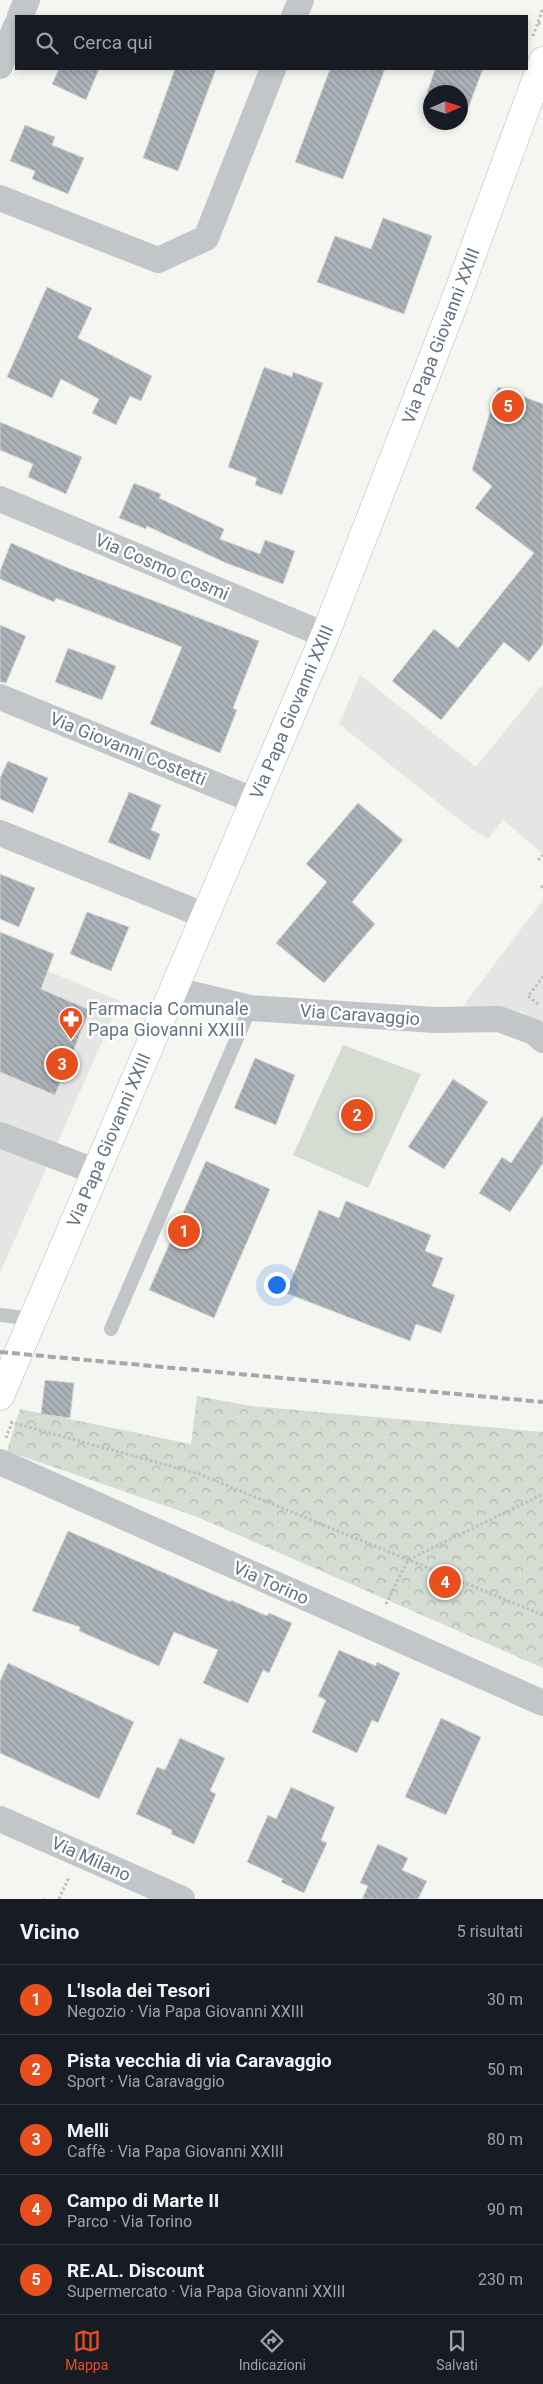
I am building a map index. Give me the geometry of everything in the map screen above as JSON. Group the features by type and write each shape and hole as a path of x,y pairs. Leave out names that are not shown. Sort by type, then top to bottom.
{"main road":[{"name":"Via Papa Giovanni XXIII","path":"1,1391 325,635 456,298 543,61"}],"street":[{"path":"20,15 27,0"},
{"path":"294,15 301,0"},
{"path":"0,66 15,28"},
{"path":"0,198 158,260 198,242 206,238 273,70"},
{"name":"Via Cosmo Cosmi","path":"0,499 325,635"},
{"name":"Via Giovanni Costetti","path":"0,697 255,801"},
{"path":"0,833 206,916"},
{"name":"Via Caravaggio","path":"174,990 250,1008 435,1020 499,1019 534,1032 543,1040"},
{"path":"0,1135 94,1171"},
{"name":"Via Torino","path":"0,1462 543,1703"},
{"name":"Via Milano","path":"0,1818 182,1899"}],"lane":[{"path":"111,1329 250,1008"},
{"path":"0,1315 33,1319"}],"path":[{"path":"543,8 538,23 543,24"},
{"path":"538,860 543,855"},
{"path":"543,977 528,996 543,1008"},
{"path":"12,1423 199,1474 543,1614"},
{"path":"374,1628 408,1560 543,1494"}],"shaded area":[{"path":"360,675 476,767 543,684 543,854 503,820 488,839 470,828 339,724"},
{"path":"543,900 543,1028 522,1012 496,1008 460,1010"},
{"path":"0,951 120,1001 0,1273"}],"green space":[{"path":"343,1045 421,1074 368,1188 293,1155"},
{"path":"197,1396 251,1406 543,1432 543,1668 195,1516 7,1451 20,1409 191,1444"}],"building":[{"path":"59,70 99,70 86,100 52,84"},
{"path":"175,70 216,70 178,171 143,158"},
{"path":"330,70 385,70 343,179 295,162"},
{"path":"435,70 483,70 468,108 468,85 430,85"},
{"path":"25,125 55,137 52,145 84,158 68,194 32,179 35,171 10,161"},
{"path":"383,218 432,236 404,314 317,282 335,236 371,249"},
{"path":"47,287 92,308 78,338 152,376 141,401 130,396 116,425 92,413 99,399 61,379 52,398 7,377"},
{"path":"264,367 292,377 293,372 323,383 282,495 255,485 257,478 228,467"},
{"path":"498,387 543,404 543,644 529,662 504,642 441,720 392,681 434,629 458,648 534,553 475,508 492,486 472,470"},
{"path":"0,422 82,457 66,494 28,477 33,464 0,450"},
{"path":"134,483 161,494 159,498 224,529 220,539 260,554 265,540 295,551 283,584 226,563 147,526 146,529 119,518"},
{"path":"11,543 68,568 259,641 233,708 237,710 220,753 150,724 182,647 56,598 54,602 0,579 0,571"},
{"path":"0,625 26,636 6,683 0,682"},
{"path":"68,648 116,666 102,700 55,682"},
{"path":"8,761 48,778 33,813 0,799 0,778"},
{"path":"129,792 161,805 151,830 160,834 150,860 108,842"},
{"path":"358,803 403,840 352,902 375,924 324,983 276,943 327,882 306,864"},
{"path":"0,874 35,888 19,927 0,919"},
{"path":"87,912 129,927 111,971 70,954"},
{"path":"0,932 54,954 41,989 90,1010 55,1095 0,1072"},
{"path":"255,1058 295,1075 276,1125 234,1108"},
{"path":"453,1079 488,1102 444,1169 408,1147"},
{"path":"543,1115 543,1163 510,1212 479,1193 502,1157 511,1163"},
{"path":"206,1161 270,1189 214,1318 149,1290"},
{"path":"346,1201 431,1235 425,1251 443,1258 432,1286 455,1295 441,1333 416,1324 410,1341 286,1293 319,1210 339,1218"},
{"path":"45,1380 74,1383 70,1418 41,1414"},
{"path":"68,1531 231,1602 231,1600 267,1616 269,1613 292,1623 269,1673 263,1670 248,1703 203,1683 218,1650 174,1632 159,1666 79,1631 80,1627 32,1611"},
{"path":"339,1650 376,1666 377,1662 400,1673 378,1723 372,1720 357,1753 312,1732 326,1700 318,1696"},
{"path":"8,1663 134,1722 99,1799 0,1753 0,1681"},
{"path":"441,1718 481,1737 446,1815 405,1797"},
{"path":"180,1738 225,1758 210,1791 216,1794 194,1844 171,1834 172,1830 136,1814 157,1767 165,1770"},
{"path":"291,1787 335,1807 321,1840 327,1843 304,1893 281,1882 283,1879 247,1862 268,1815 276,1819"},
{"path":"378,1844 408,1858 402,1870 427,1881 418,1899 362,1899 368,1886 360,1883"}],"railway":[{"path":"0,1352 543,1402"}],"place":[{"name":"RE.AL. Discount","path":"508,406"},
{"name":"Farmacia Comunale Papa Giovanni XXIII","path":"71,1040"},
{"name":"Melli","path":"62,1064"},
{"name":"Pista vecchia di via Caravaggio","path":"357,1115"},
{"name":"L'Isola dei Tesori","path":"184,1231"},
{"name":"Campo di Marte II","path":"445,1582"}]}
